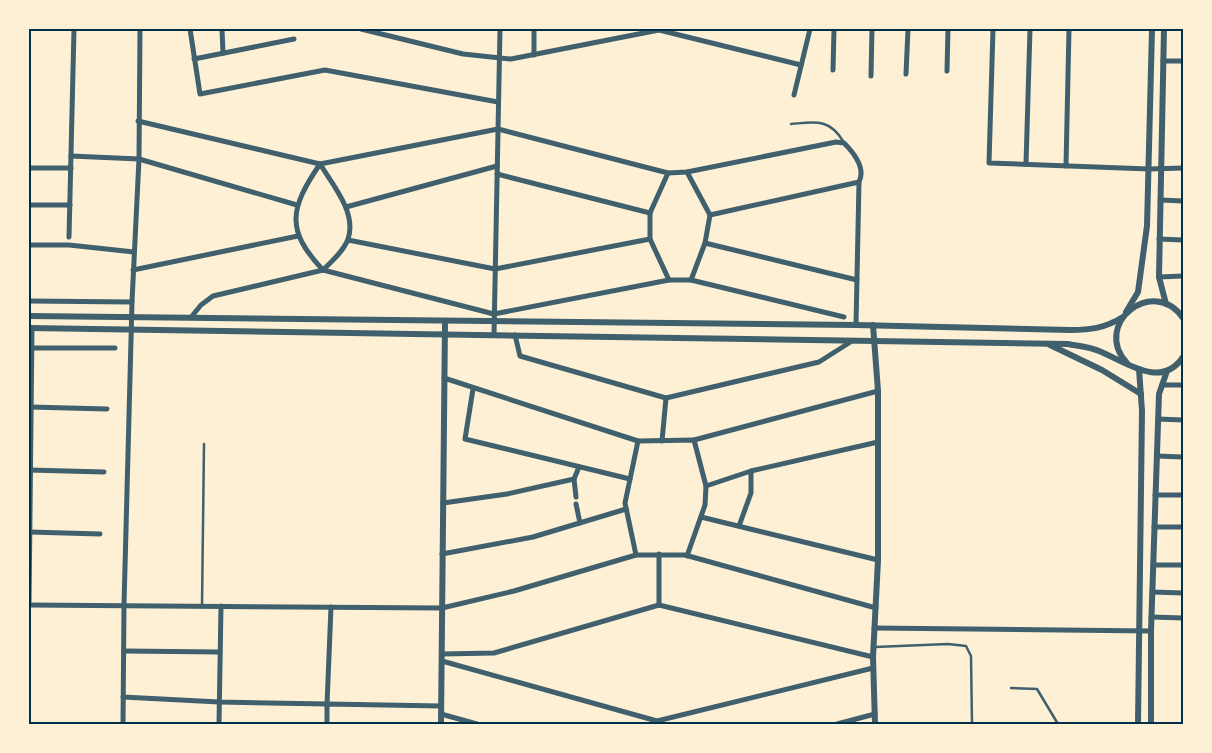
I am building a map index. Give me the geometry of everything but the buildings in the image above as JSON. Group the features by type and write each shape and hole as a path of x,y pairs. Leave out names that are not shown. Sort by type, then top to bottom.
{"street":[{"path":"69,237 74,29"},
{"path":"124,724 124,606 132,302 139,158 140,29"},
{"path":"190,29 200,94 325,70 498,102"},
{"path":"222,29 223,53"},
{"path":"361,29 463,54 511,59 659,30 801,65"},
{"path":"494,335 500,29"},
{"path":"534,29 534,55"},
{"path":"794,95 810,29"},
{"path":"833,70 834,29"},
{"path":"871,76 872,29"},
{"path":"906,74 908,29"},
{"path":"947,71 948,29"},
{"path":"993,29 989,162 1149,169 1183,168"},
{"path":"1026,164 1030,29"},
{"path":"1066,166 1069,29"},
{"path":"1128,364 1118,348 1116,337 1125,314 1138,292 1142,273 1149,169 1152,29"},
{"path":"1164,29 1159,285 1166,304"},
{"path":"194,59 294,39"},
{"path":"1163,61 1183,61"},
{"path":"138,122 320,164 498,129 668,173 687,172 836,142 844,143 853,153 861,170 859,182 856,325"},
{"path":"71,156 139,158 297,205"},
{"path":"320,164 307,182 297,205 298,236 307,253 323,270"},
{"path":"320,164 346,207 350,224 348,240 323,270"},
{"path":"346,207 497,166"},
{"path":"29,168 71,168"},
{"path":"687,172 710,215 705,243 691,280"},
{"path":"668,173 650,213 650,239 669,280"},
{"path":"497,174 650,213"},
{"path":"710,215 859,182"},
{"path":"1160,200 1183,201"},
{"path":"29,205 70,205"},
{"path":"134,270 298,236"},
{"path":"348,240 494,269 650,239"},
{"path":"1159,239 1183,240"},
{"path":"705,243 857,280"},
{"path":"29,245 69,246 134,252"},
{"path":"192,316 212,296 323,270 494,314 669,280 691,280 844,317"},
{"path":"1159,277 1183,276"},
{"path":"29,301 132,302"},
{"path":"29,316 192,316 494,322 874,325 1088,330 1107,326 1138,304 1152,301 1166,304 1179,311 1183,318"},
{"path":"441,724 445,321"},
{"path":"874,325 878,390 878,560 873,657 875,724"},
{"path":"876,608 687,556 660,554 636,555 514,591 442,608 29,605 29,470 32,348 30,328 1068,344 1097,349 1153,374 1167,371 1179,364 1183,357"},
{"path":"515,335 520,356 666,398 819,362 852,341"},
{"path":"1048,344 1102,370 1141,394"},
{"path":"32,348 114,348"},
{"path":"1138,724 1141,394 1139,369"},
{"path":"1151,724 1151,617 1159,394 1167,371"},
{"path":"444,378 473,389 638,441 694,440 878,390"},
{"path":"1162,385 1183,385"},
{"path":"473,389 465,439 630,479"},
{"path":"662,441 666,398"},
{"path":"30,407 107,409"},
{"path":"1158,419 1183,420"},
{"path":"687,556 705,505 706,486 694,440"},
{"path":"636,555 625,503 638,441"},
{"path":"706,486 751,471 878,442"},
{"path":"1157,456 1183,456"},
{"path":"576,497 574,479 579,467"},
{"path":"29,470 104,472"},
{"path":"739,526 751,493 751,471"},
{"path":"443,503 507,494 574,479"},
{"path":"1155,495 1183,495"},
{"path":"576,504 580,523"},
{"path":"442,554 533,537 626,509"},
{"path":"701,516 878,560"},
{"path":"1154,526 1183,528"},
{"path":"29,532 100,534"},
{"path":"659,606 660,554"},
{"path":"1153,565 1183,566"},
{"path":"1152,592 1183,593"},
{"path":"219,724 221,606"},
{"path":"442,658 494,653 659,606 873,657"},
{"path":"327,724 331,607"},
{"path":"1151,617 1183,618"},
{"path":"874,628 1151,631"},
{"path":"124,651 220,652"},
{"path":"442,658 657,722 874,668"},
{"path":"124,697 219,702 441,706"},
{"path":"441,714 476,724"},
{"path":"837,724 875,714"}],"lane":[{"path":"791,124 817,122 827,124 838,132 844,143"},
{"path":"69,237 69,246"},
{"path":"202,606 204,444"},
{"path":"874,647 966,646 971,656 972,724"},
{"path":"1011,688 1037,689 1058,724"}]}
